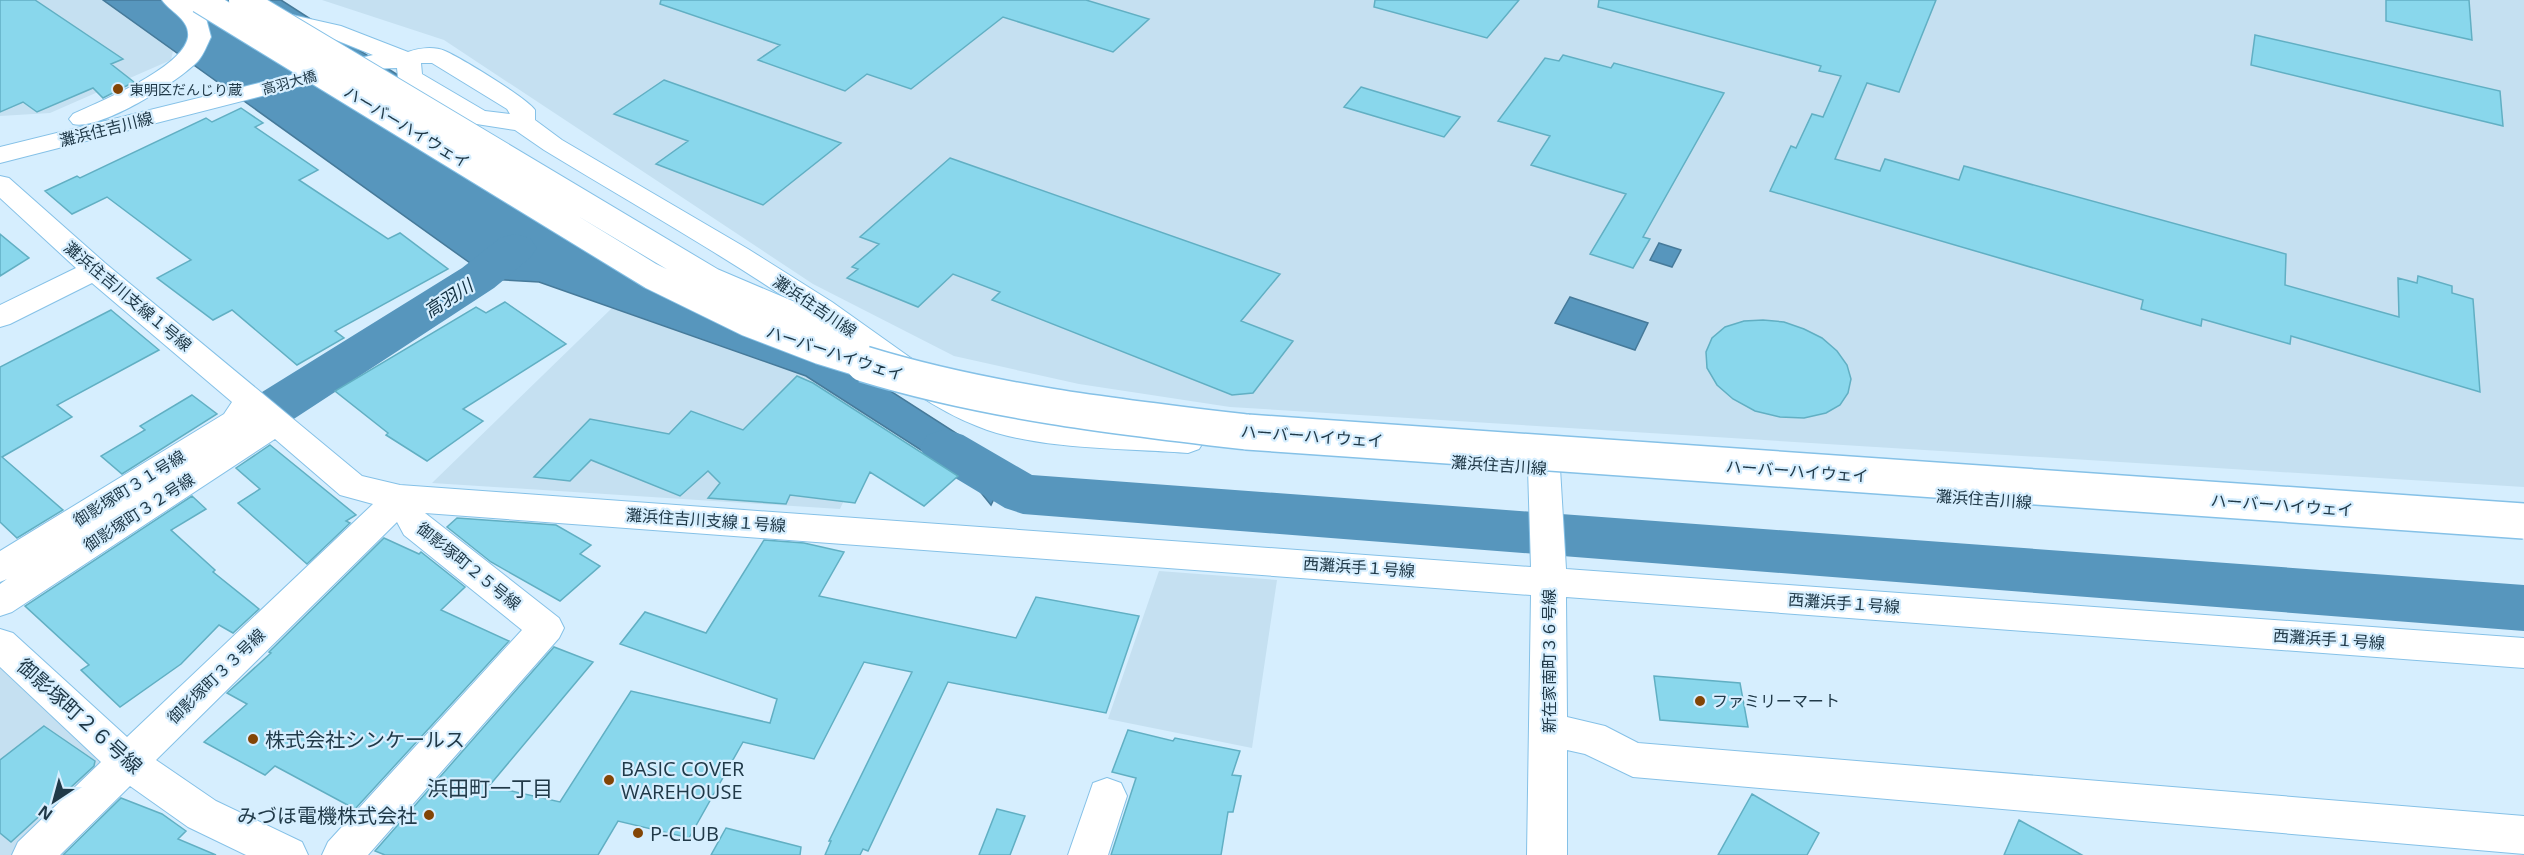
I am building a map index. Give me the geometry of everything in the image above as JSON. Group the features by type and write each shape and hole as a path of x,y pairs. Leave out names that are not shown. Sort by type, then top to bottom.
{"street":[{"path":"0,153 121,102 173,72 191,54 196,45 199,29 191,13 173,0"},
{"path":"200,0 333,31 409,60 428,55 437,56 516,104 523,110 522,123 486,120 458,107 410,76 409,60"},
{"name":"ハーバーハイウェイ","path":"200,0 687,296 802,345 908,376 967,390 1026,402 1137,419 1247,432 2524,521"},
{"name":"ハーバーハイウェイ","path":"242,0 712,281 804,322 861,344 989,380 1146,408 1248,420 2524,508"},
{"path":"279,0 351,22 409,60"},
{"name":"高羽大橋","path":"212,102 367,62 409,60"},
{"name":"灘浜住吉川線","path":"0,153 212,102"},
{"name":"灘浜住吉川線","path":"522,123 553,146 738,255 822,309 949,400 989,419 1035,430 2524,537"},
{"name":"灘浜住吉川支線１号線","path":"0,184 95,270 352,486 400,498 1164,553"},
{"path":"0,317 95,270"},
{"name":"御影塚町３１号線","path":"0,568 235,422 265,412"},
{"name":"御影塚町３２号線","path":"0,602 265,412"},
{"name":"新在家南町３６号線","path":"1544,468 1548,550 1547,855"},
{"name":"御影塚町２５号線","path":"342,855 546,628 416,526 400,498"},
{"name":"御影塚町３３号線","path":"32,855 400,498"},
{"name":"西灘浜手１号線","path":"1164,553 1548,550 2524,653"},
{"name":"御影塚町２６号線","path":"0,644 127,762 202,814 288,855"},
{"path":"1549,730 1592,738 1633,760 2524,835"},
{"path":"1088,855 1107,796"}],"shaded area":[{"path":"0,0 103,0 173,51 171,60 50,113 0,116"},
{"path":"322,0 2524,0 2524,487 1230,407 1079,384 954,356 813,284 444,40"},
{"path":"612,308 806,376 879,423 840,509 432,483"},
{"path":"1159,571 1277,580 1252,748 1108,719"},
{"path":"0,667 102,757 100,772 15,855 0,855"}],"water":[{"path":"103,0 281,0 1009,467 991,505 974,484 806,376 539,282 486,279 477,268"},
{"path":"1659,243 1681,250 1672,267 1650,260"},
{"path":"1570,297 1648,323 1635,350 1555,323"}],"building":[{"path":"0,0 35,0 123,59 111,64 134,82 103,98 93,88 37,112 23,102 0,112"},
{"path":"661,0 1086,0 1149,19 1113,52 1003,17 911,89 867,74 845,91 758,60 780,45 660,4"},
{"path":"1375,0 1519,0 1487,38 1374,7"},
{"path":"1599,0 1936,0 1899,92 1867,83 1835,159 1880,171 1885,159 1959,180 1964,166 2286,254 2285,285 2399,317 2398,278 2417,283 2418,276 2452,286 2452,293 2473,299 2480,392 2291,336 2290,344 2202,319 2201,326 2141,309 2143,300 1770,191 1791,146 1796,148 1812,114 1823,117 1841,76 1819,71 1821,66 1598,7"},
{"path":"2386,0 2469,0 2472,40 2386,21"},
{"path":"2255,35 2500,91 2503,126 2251,65"},
{"path":"1563,55 1611,68 1614,63 1724,93 1643,237 1650,239 1633,268 1590,254 1626,194 1531,165 1550,136 1498,121 1545,58 1559,61"},
{"path":"664,80 841,143 763,205 656,164 688,141 614,114"},
{"path":"1361,87 1460,117 1444,137 1344,107"},
{"path":"241,108 263,123 255,127 318,170 299,180 388,239 400,233 448,269 335,331 344,338 297,365 232,310 213,320 157,278 191,260 107,197 72,214 45,191 77,176 80,178 206,118 212,122"},
{"path":"950,158 1280,274 1241,321 1293,341 1253,393 1232,395 992,300 1000,292 953,274 918,307 847,278 858,269 852,267 879,244 860,237"},
{"path":"0,234 29,258 0,276"},
{"path":"505,302 566,344 463,409 483,421 427,461 386,435 388,433 335,391 476,307 486,313"},
{"path":"111,310 159,350 57,405 72,417 2,457 63,510 17,538 0,522 0,367"},
{"path":"1744,321 1784,322 1804,329 1822,338 1837,351 1847,365 1851,379 1848,393 1840,405 1826,413 1804,418 1780,417 1755,411 1733,399 1717,385 1707,368 1706,352 1712,338 1725,327"},
{"path":"797,376 813,383 958,476 924,506 870,472 855,503 790,495 786,504 708,498 720,483 708,471 680,496 591,460 570,481 534,477 590,419 669,434 691,411 743,430"},
{"path":"192,395 217,414 122,474 101,456 145,430 140,426"},
{"path":"270,445 356,515 346,521 350,523 307,564 238,503 260,489 236,468"},
{"path":"192,496 206,509 171,530 215,570 213,572 259,609 233,633 219,625 181,664 120,707 81,670 89,665 25,606"},
{"path":"457,518 556,525 591,545 580,554 600,566 560,601 491,562 447,527"},
{"path":"384,538 419,554 421,552 465,587 441,610 509,641 355,809 275,766 265,775 204,742 247,704 227,693 271,653 269,652"},
{"path":"764,540 804,543 844,552 819,596 1016,638 1036,597 1139,616 1106,713 948,682 868,851 863,849 860,855 825,855 831,841 829,841 912,672 864,662 814,759 743,742 689,838 618,821 598,855 385,855 375,851 554,647 593,662 489,786 560,802 631,691 770,723 777,699 620,644 645,612 706,633"},
{"name":"ファミリーマート","path":"1654,676 1740,683 1748,727 1660,720"},
{"path":"44,726 95,761 94,766 11,842 0,833 0,760"},
{"path":"1128,730 1173,741 1175,738 1240,751 1232,775 1241,776 1233,812 1228,812 1221,855 1111,855 1136,778 1112,772"},
{"path":"1752,794 1819,833 1807,855 1718,855"},
{"path":"121,798 162,814 186,831 178,839 216,855 63,855"},
{"path":"997,809 1025,816 1010,855 979,855"},
{"path":"2019,820 2082,855 2004,855"},
{"path":"726,828 801,847 800,855 711,855"}],"waterway":[{"name":"高羽川","path":"219,443 478,278 515,248"},
{"path":"945,448 1023,494 2524,608"}],"place":[{"name":"東明区だんじり蔵","path":"118,89"},
{"name":"ファミリーマート","path":"1700,701"},
{"name":"株式会社シンケールス","path":"253,739"},
{"name":"BASIC COVER WAREHOUSE","path":"609,780"},
{"name":"みづほ電機株式会社","path":"429,815"},
{"name":"P-CLUB","path":"638,833"}],"district":[{"name":"浜田町一丁目","path":"490,788"}]}
